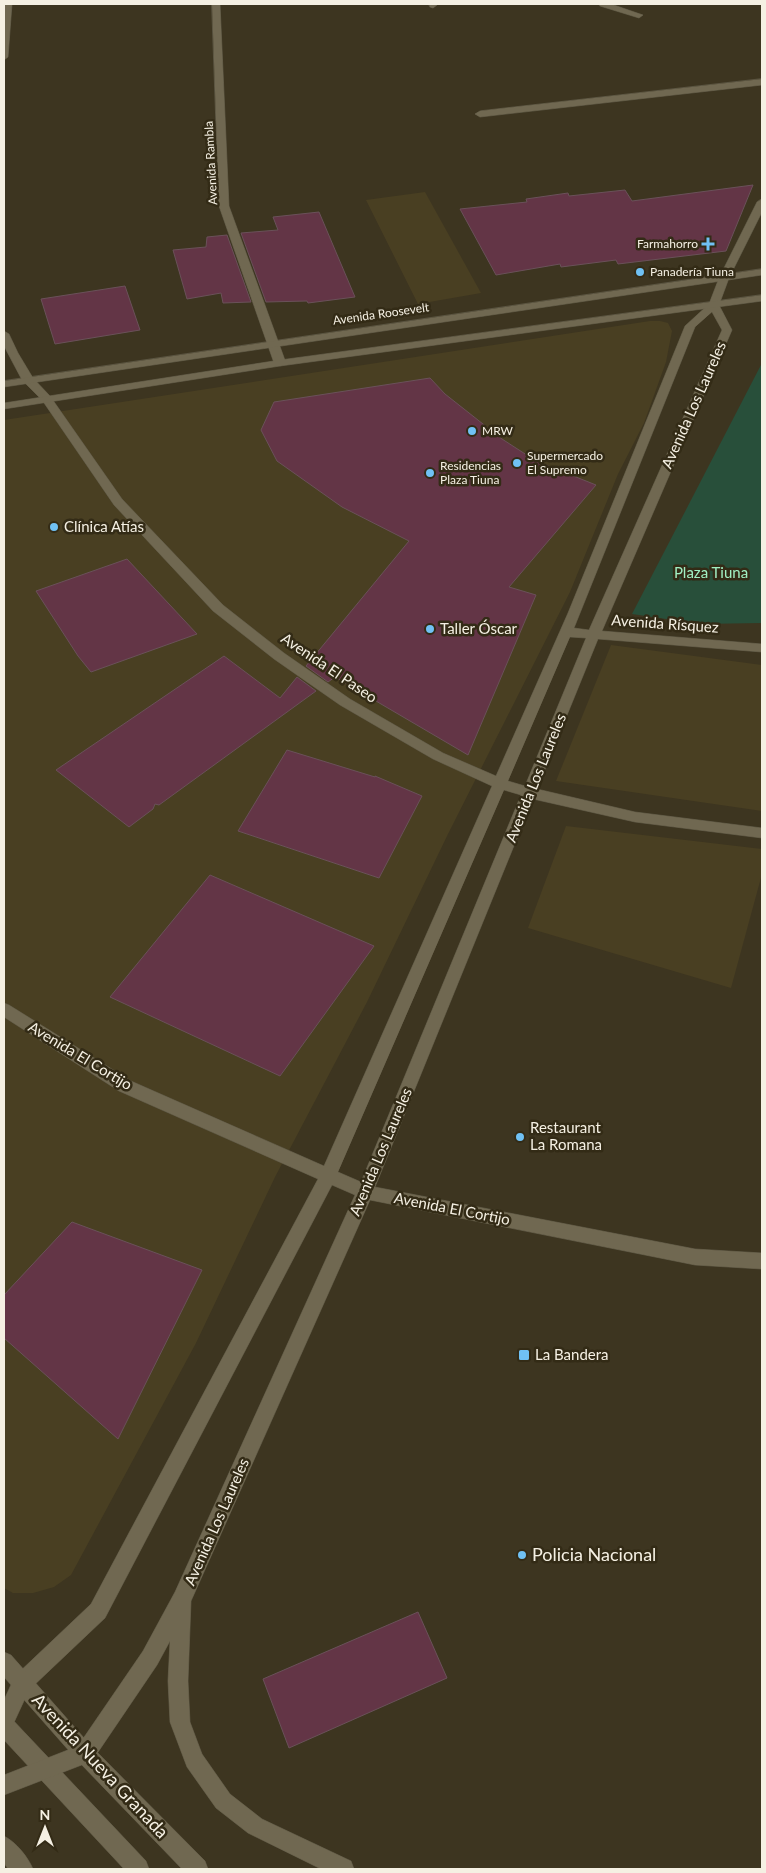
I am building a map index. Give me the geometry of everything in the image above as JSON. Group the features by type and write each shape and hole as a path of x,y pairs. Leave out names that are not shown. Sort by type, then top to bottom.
{"street":[{"path":"4,56 8,4"},
{"name":"Avenida Rambla","path":"216,4 224,206 280,363"},
{"path":"603,4 639,15"},
{"path":"480,114 762,82"},
{"path":"714,305 724,278 762,202"},
{"name":"Avenida Roosevelt","path":"4,384 762,272"},
{"path":"4,406 280,363 762,298"},
{"name":"Avenida Los Laureles","path":"22,1683 98,1611 329,1174 565,632 690,326 714,305 727,330 594,634 531,793 365,1192 182,1599 150,1658 85,1754"},
{"name":"Avenida El Paseo","path":"4,334 12,353 28,380 46,398 118,502 218,608 279,656 345,702 438,756 498,783 531,793 635,817 762,833"},
{"name":"Avenida Rísquez","path":"565,632 762,648"},
{"name":"Avenida El Cortijo","path":"4,1010 125,1086 329,1174 365,1192 695,1257 762,1261"},
{"path":"182,1599 178,1681 180,1722 194,1760 223,1800 255,1826 343,1869"},
{"name":"Avenida Nueva Granada","path":"4,1662 85,1754 197,1869"},
{"path":"22,1683 4,1723 138,1869"},
{"path":"4,1785 85,1754"},
{"path":"4,1847 22,1869"}],"shaded area":[{"path":"425,192 481,293 418,304 366,200"},
{"path":"650,321 668,323 672,331 666,362 644,423 618,474 570,592 448,834 367,1002 275,1177 196,1343 71,1575 54,1587 33,1593 13,1593 4,1588 4,420"},
{"path":"611,645 762,665 762,811 556,781"},
{"path":"566,826 762,849 762,874 731,988 528,928"}],"green space":[{"name":"Plaza Tiuna","path":"762,363 762,623 700,624 632,614"}],"building":[{"path":"753,185 726,251 618,264 616,260 561,267 560,264 496,275 460,209 527,202 526,199 568,193 569,196 625,190 632,201"},
{"path":"319,212 355,297 308,303 307,301 266,302 241,233 278,230 273,217"},
{"path":"227,235 251,302 223,303 221,293 187,299 173,250 206,247 207,237"},
{"path":"125,286 140,330 55,344 41,299"},
{"path":"430,378 445,394 502,439 536,461 596,485 509,587 536,595 468,755 335,677 328,682 306,666 409,541 342,507 277,461 261,430 274,402"},
{"path":"127,559 197,634 91,672 78,656 36,591"},
{"path":"224,656 280,698 297,677 316,691 159,805 155,804 153,809 129,827 56,770"},
{"path":"287,750 375,776 422,796 379,878 238,831"},
{"path":"210,875 374,946 280,1076 110,997"},
{"path":"72,1222 202,1270 118,1439 4,1338 4,1295"},
{"path":"418,1612 447,1678 289,1748 263,1679"}],"place":[{"name":"Farmahorro","path":"708,244"},
{"name":"Panadería Tiuna","path":"640,272"},
{"name":"MRW","path":"472,431"},
{"name":"Supermercado El Supremo","path":"517,463"},
{"name":"Residencias Plaza Tiuna","path":"430,473"},
{"name":"Clínica Atías","path":"54,527"},
{"name":"Taller Óscar","path":"430,629"},
{"name":"Restaurant La Romana","path":"520,1137"},
{"name":"La Bandera","path":"524,1355"},
{"name":"Policia Nacional","path":"522,1555"}]}
